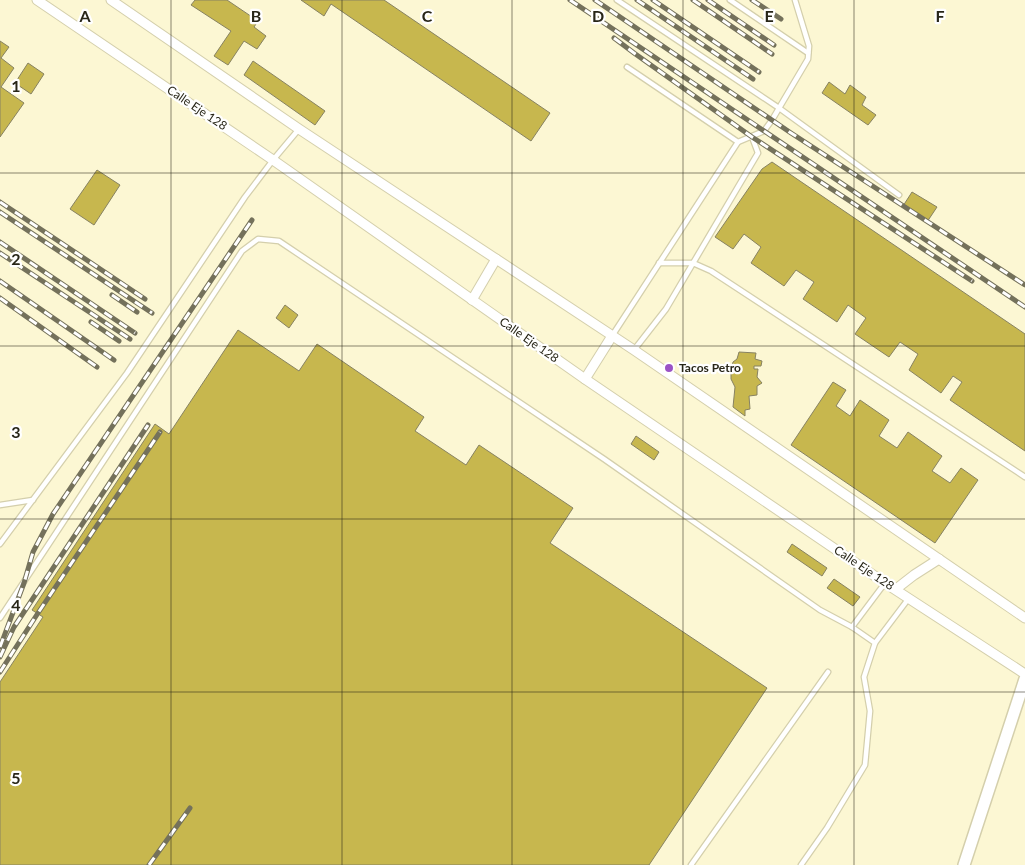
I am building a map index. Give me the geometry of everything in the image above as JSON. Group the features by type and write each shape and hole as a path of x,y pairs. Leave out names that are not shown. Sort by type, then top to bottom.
{"street":[{"name":"Calle Eje 128","path":"37,0 273,160 584,379 896,590 1025,674"},
{"path":"111,0 299,129 634,350 1025,618"},
{"path":"472,300 496,259"},
{"path":"584,379 612,336"},
{"path":"896,590 914,575 939,559"},
{"path":"964,865 1025,679"}],"lane":[{"path":"617,0 779,108 899,194"},
{"path":"730,0 808,53"},
{"path":"612,336 738,142 764,131 808,59 809,46 795,0"},
{"path":"626,67 738,142"},
{"path":"0,544 128,373 245,197 299,129"},
{"path":"634,350 666,309 758,153 752,137"},
{"path":"0,618 242,251 258,238 278,241 604,459 820,610 852,627 875,643"},
{"path":"659,263 693,263 719,276 1025,477"},
{"path":"0,504 33,500"},
{"path":"852,627 886,582"},
{"path":"801,865 827,828 865,765 870,711 864,677 875,643 909,598"},
{"path":"691,865 828,672"}],"building":[{"path":"195,0 227,0 258,21 254,27 266,36 257,49 244,41 228,65 214,56 231,31 191,5"},
{"path":"301,0 384,0 550,113 531,141 331,4 324,16"},
{"path":"0,41 9,47 1,58 14,68 1,87 24,103 0,137"},
{"path":"253,61 325,111 315,125 244,75"},
{"path":"28,63 44,74 31,94 15,83"},
{"path":"829,82 845,94 850,85 866,97 862,105 876,115 868,125 822,93"},
{"path":"772,162 1025,334 1025,451 950,400 962,382 953,376 941,393 909,370 918,354 900,342 889,357 855,334 866,318 848,305 837,322 803,299 814,282 796,270 784,286 751,263 761,247 744,234 733,249 715,237 762,169"},
{"path":"97,170 120,185 94,225 70,209"},
{"path":"912,192 937,207 927,222 903,206"},
{"path":"285,305 298,315 289,328 276,318"},
{"path":"238,330 299,371 317,344 424,417 415,431 466,465 479,445 573,508 550,543 767,688 649,865 0,865 0,682 43,617 32,610 155,424 169,434"},
{"path":"739,352 756,353 755,359 762,361 761,366 754,366 754,369 758,369 757,377 762,383 757,386 757,395 749,396 750,409 745,410 745,416 733,407 735,387 731,379 731,372 733,362 737,359"},
{"path":"833,382 846,390 836,406 850,416 860,400 889,420 879,436 897,448 908,432 942,456 932,471 950,483 961,468 978,480 935,543 791,445"},
{"path":"636,436 659,452 654,460 631,444"},
{"path":"792,544 827,568 822,576 787,552"},
{"path":"834,579 860,597 853,606 827,588"}],"railway":[{"path":"570,0 1025,307"},
{"path":"595,0 791,133 1025,285"},
{"path":"637,0 753,79"},
{"path":"653,0 759,72"},
{"path":"693,0 772,54"},
{"path":"708,0 774,45"},
{"path":"752,0 781,19"},
{"path":"614,38 752,137 972,281"},
{"path":"0,202 145,299"},
{"path":"0,212 152,313"},
{"path":"0,647 24,583 33,552 53,514 252,220"},
{"path":"0,242 135,333"},
{"path":"0,253 130,339"},
{"path":"0,281 114,360"},
{"path":"112,295 137,312"},
{"path":"0,298 97,367"},
{"path":"91,322 119,341"},
{"path":"0,657 14,627 148,425"},
{"path":"0,672 160,432"},
{"path":"149,865 190,808"}],"place":[{"name":"Tacos Petro","path":"669,368"}]}
